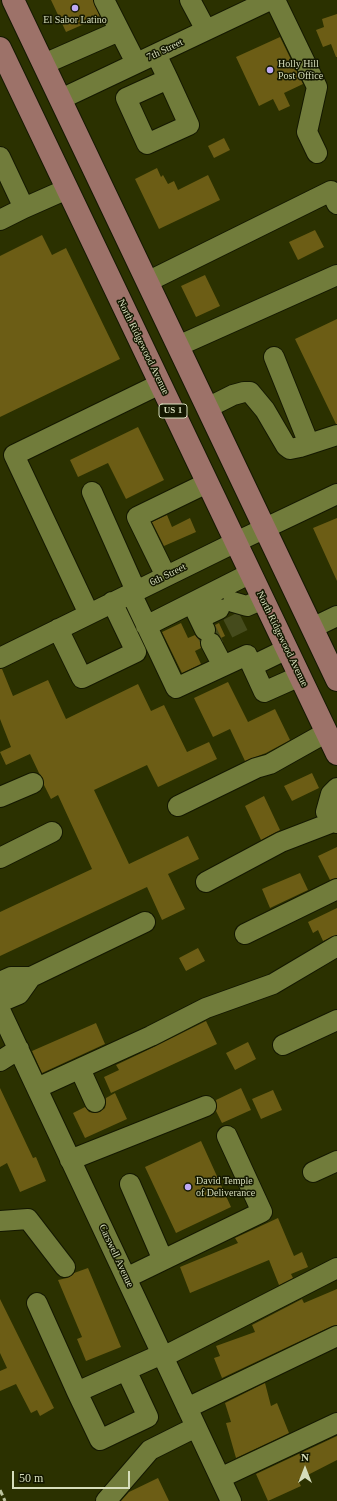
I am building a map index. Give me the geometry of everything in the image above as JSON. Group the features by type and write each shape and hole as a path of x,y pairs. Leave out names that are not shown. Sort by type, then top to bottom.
{"main road":[{"path":"14,0 337,680"},
{"path":"4,59 38,91 50,97 60,99"},
{"name":"North Ridgewood Avenue","path":"4,59 251,573 241,607 287,648 337,754"}],"street":[{"path":"190,0 206,30"},
{"name":"7th Street","path":"60,99 270,0"},
{"path":"275,0 317,87 307,132 317,154"},
{"path":"107,2 119,32 136,63"},
{"path":"44,64 119,32"},
{"path":"156,54 168,79"},
{"path":"0,157 24,208"},
{"path":"0,220 67,189"},
{"path":"147,282 331,191 337,204"},
{"path":"178,346 337,275"},
{"path":"274,357 309,444"},
{"path":"88,614 14,455 160,384"},
{"path":"208,408 233,395 250,392 265,410 286,446 290,448 300,447 337,435"},
{"path":"166,576 137,517 208,482"},
{"path":"92,492 134,592 146,626 176,688 246,655 264,692 300,676"},
{"name":"6th Street","path":"0,658 264,528 337,494"},
{"path":"202,623 251,573"},
{"path":"58,629 82,678 136,652 112,602"},
{"path":"146,626 202,623 241,607"},
{"path":"312,628 337,616"},
{"path":"202,623 223,666"},
{"path":"252,666 287,648"},
{"path":"178,806 256,768 270,764 327,732"},
{"path":"0,797 33,782"},
{"path":"206,882 281,842 335,823 326,812 330,794 337,788"},
{"path":"0,858 52,832"},
{"path":"245,934 337,889"},
{"path":"0,982 11,977 31,977 145,922"},
{"path":"37,1088 152,1036 206,1008 273,984 337,946"},
{"path":"0,1002 18,994 31,977"},
{"name":"Carswell Avenue","path":"0,1010 231,1501"},
{"path":"283,1045 337,1020"},
{"path":"0,1061 18,1049"},
{"path":"80,1069 94,1102"},
{"path":"70,1160 206,1106"},
{"path":"126,1278 262,1212 226,1136"},
{"path":"313,1172 337,1161"},
{"path":"130,1184 163,1260"},
{"path":"0,1221 28,1219 65,1267"},
{"path":"77,1392 126,1370 163,1356 337,1268"},
{"path":"37,1303 100,1440 148,1417 126,1370"},
{"path":"187,1408 337,1336"},
{"path":"220,1478 337,1423"},
{"path":"106,1501 150,1450 196,1427"}],"building":[{"name":"El Sabor Latino","path":"51,0 93,0 100,17 66,32"},
{"path":"337,14 336,57 331,44 323,47 316,30 324,27 322,19"},
{"name":"Holly Hill Post Office","path":"280,37 303,84 284,93 290,106 279,111 273,99 259,106 236,57"},
{"path":"224,138 230,150 214,158 208,146"},
{"path":"157,168 161,177 163,175 168,184 174,181 178,190 208,175 220,200 159,229 135,179"},
{"path":"315,230 324,247 298,260 289,242"},
{"path":"42,235 52,255 66,248 120,359 0,417 0,256"},
{"path":"205,275 220,306 196,317 181,286"},
{"path":"337,319 337,424 336,424 295,339"},
{"path":"138,427 164,480 126,499 108,463 78,477 70,460"},
{"path":"167,515 172,527 190,518 196,532 164,546 152,522"},
{"path":"337,518 337,581 313,528"},
{"path":"181,623 188,638 195,635 200,640 201,648 195,651 201,664 182,673 162,632"},
{"path":"219,623 225,636 221,638 216,633 215,625"},
{"path":"0,669 2,669 13,696 48,680 66,719 138,684 151,711 164,705 187,752 209,742 217,759 158,787 147,765 94,790 129,864 188,836 199,859 168,874 185,909 162,920 147,887 0,956 0,912 92,869 58,795 51,799 44,785 43,778 30,754 6,765 0,752 11,747 0,719"},
{"path":"228,682 248,722 275,709 290,740 266,753 245,761 230,729 213,737 194,698"},
{"path":"312,773 319,788 292,801 284,786"},
{"path":"264,796 280,830 261,840 245,806"},
{"path":"337,847 337,878 330,880 318,856"},
{"path":"300,873 308,890 270,908 262,889"},
{"path":"337,908 337,935 323,941 318,930 313,933 308,922"},
{"path":"198,948 205,961 186,971 179,958"},
{"path":"206,1021 217,1044 111,1093 104,1077 119,1070 116,1065"},
{"path":"96,1023 105,1044 42,1073 32,1051"},
{"path":"248,1042 256,1059 235,1070 226,1053"},
{"path":"0,1088 33,1158 36,1157 46,1181 20,1192 7,1163 0,1167"},
{"path":"241,1088 251,1110 222,1123 216,1111 216,1100"},
{"path":"273,1090 282,1110 261,1119 252,1099"},
{"path":"115,1093 127,1119 85,1138 73,1113 85,1107 89,1112 100,1112 105,1108 106,1098"},
{"name":"David Temple of Deliverance","path":"201,1141 231,1207 176,1233 145,1167"},
{"path":"278,1218 294,1256 302,1252 308,1267 291,1274 293,1278 279,1285 269,1260 190,1293 180,1267 238,1243 235,1238"},
{"path":"88,1268 121,1347 86,1361 77,1339 82,1337 58,1280 67,1278 74,1273"},
{"path":"337,1289 337,1325 222,1378 214,1358 220,1356 216,1346 255,1332 252,1325 302,1299 304,1303"},
{"path":"0,1299 54,1408 40,1416 37,1410 31,1413 16,1384 0,1391 0,1371 7,1368 0,1353"},
{"path":"265,1383 271,1406 277,1403 289,1433 236,1458 226,1423 231,1422 225,1403"},
{"path":"337,1436 337,1460 298,1480 301,1486 268,1501 256,1474"},
{"path":"158,1478 169,1501 121,1501 129,1492"}],"tunnel":[{"path":"205,630 209,638 243,621"}],"railway":[{"path":"0,1490 5,1501"}],"place":[{"name":"El Sabor Latino","path":"75,8"},
{"name":"Holly Hill Post Office","path":"270,70"},
{"name":"David Temple of Deliverance","path":"188,1187"}]}
